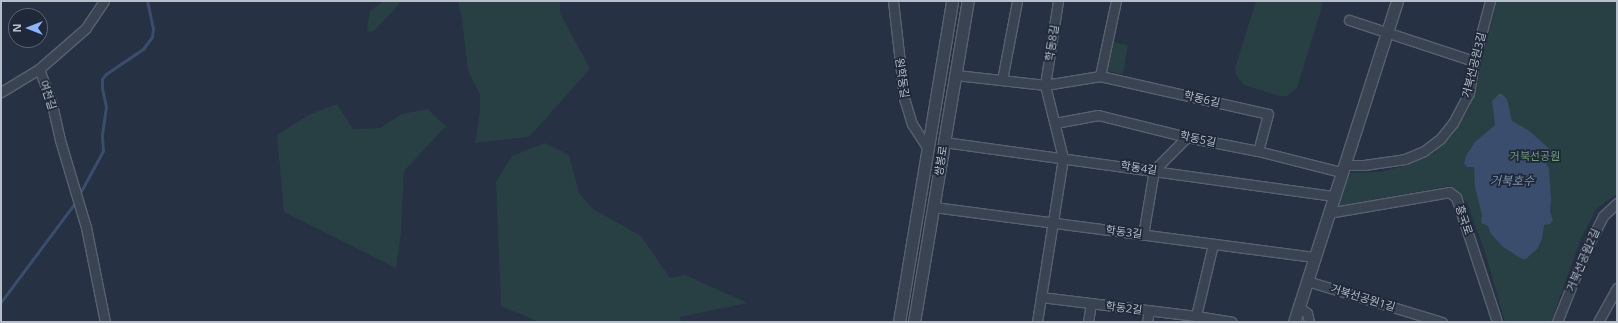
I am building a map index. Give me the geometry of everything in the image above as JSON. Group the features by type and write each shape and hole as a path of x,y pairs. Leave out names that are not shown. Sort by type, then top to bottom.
{"street":[{"name":"여천길","path":"104,1 86,28 39,69 51,100 60,140 80,204 105,322"},
{"name":"원학동길","path":"893,1 904,98 912,124 928,149"},
{"name":"쌍봉로","path":"899,322 952,1"},
{"name":"쌍봉로","path":"914,322 968,1"},
{"path":"1002,80 1017,1"},
{"name":"학동8길","path":"1058,1 1045,85 1063,158"},
{"path":"1100,76 1116,1"},
{"path":"1294,322 1342,168 1397,1"},
{"name":"거북선공원3길","path":"1342,168 1379,164 1405,159 1424,151 1440,139 1453,123 1469,92 1474,61 1490,1"},
{"path":"1349,20 1474,61"},
{"path":"1,92 39,69"},
{"path":"956,75 1045,85"},
{"name":"학동6길","path":"1045,85 1100,76 1268,114 1258,151"},
{"name":"학동5길","path":"1055,124 1098,115 1187,137 1342,168"},
{"path":"1143,235 1154,170 1187,137"},
{"name":"학동4길","path":"944,142 1334,196"},
{"path":"1037,322 1063,158"},
{"name":"흥국로","path":"1328,214 1449,192 1456,197 1497,322"},
{"name":"거북선공원2길","path":"1557,322 1585,252 1603,216 1617,203"},
{"name":"학동3길","path":"934,207 1052,224 1314,257"},
{"path":"1196,316 1213,244"},
{"name":"거북선공원1길","path":"1307,281 1442,322"},
{"path":"1598,322 1617,288"},
{"name":"학동2길","path":"1041,297 1196,316 1207,320 1232,322"},
{"path":"1088,322 1092,304"},
{"path":"1299,307 1307,313 1309,322"},
{"path":"1147,322 1149,311"}],"green space":[{"path":"383,1 402,1 375,30 370,32 367,28 370,11"},
{"path":"458,1 560,1 560,13 590,69 529,137 475,143 480,111 480,95 468,70 462,20"},
{"path":"1256,1 1322,1 1322,7 1297,88 1287,96 1279,96 1244,85 1236,75 1235,68"},
{"name":"거북선공원","path":"1497,1 1617,1 1617,194 1597,208 1581,238 1551,322 1505,322 1486,255 1467,202 1449,186 1335,207 1348,173 1380,172 1411,164 1434,153 1453,134 1470,107"},
{"path":"1112,42 1128,45 1123,74 1107,71"},
{"path":"337,104 353,129 380,128 402,114 427,109 446,126 404,171 401,233 396,268 284,212 277,135 310,114"},
{"path":"545,143 569,155 579,193 593,209 641,236 670,278 685,275 748,303 680,317 681,322 539,322 501,306 496,182 512,156"}],"water":[{"name":"거북호수","path":"1499,94 1502,94 1507,99 1512,121 1528,130 1552,151 1552,158 1545,161 1549,169 1551,199 1550,212 1553,220 1550,224 1544,225 1542,239 1537,249 1526,259 1522,259 1503,247 1491,234 1488,226 1481,223 1482,215 1475,187 1474,167 1467,167 1464,163 1466,156 1475,142 1495,125 1492,101"}],"waterway":[{"path":"79,195 103,151 102,135 106,107 102,88 102,79 106,74 143,49 152,37 153,29 147,1"},
{"path":"1,302 75,203"}]}
